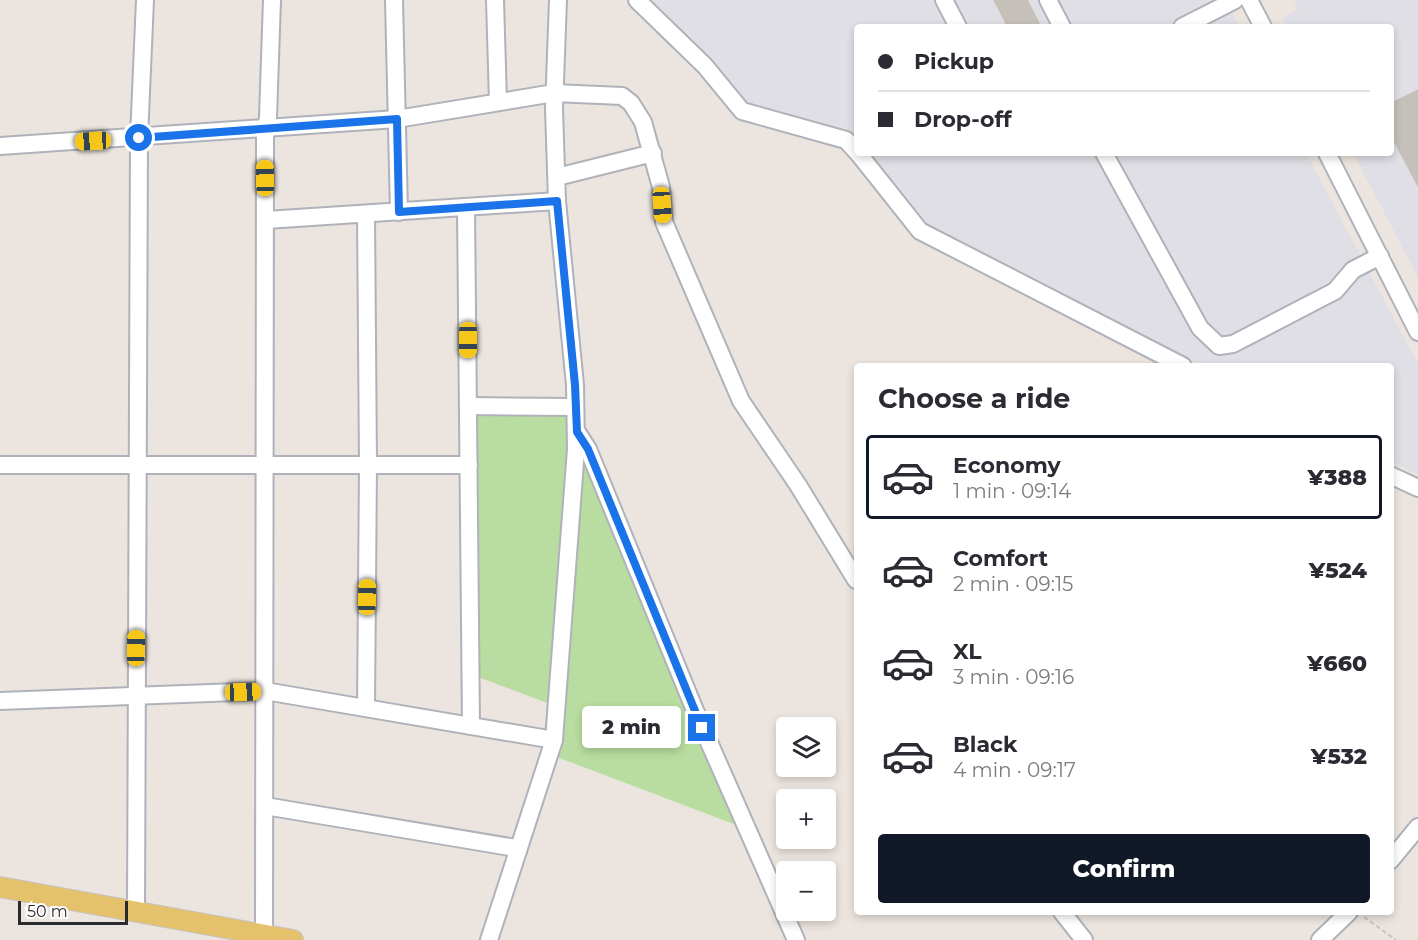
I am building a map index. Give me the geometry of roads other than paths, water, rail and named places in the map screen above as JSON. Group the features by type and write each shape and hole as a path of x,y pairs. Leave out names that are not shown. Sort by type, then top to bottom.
{"main road":[{"path":"0,887 264,938 293,940"}],"street":[{"path":"136,912 139,138 145,0"},
{"path":"264,938 266,128 272,0"},
{"path":"394,0 399,212"},
{"path":"495,0 498,102"},
{"path":"489,940 554,740 577,432 574,407 575,385 557,201 554,93 558,0"},
{"path":"638,0 705,66 742,111 846,140 854,149"},
{"path":"944,0 956,24"},
{"path":"1048,0 1060,24"},
{"path":"1188,24 1235,0"},
{"path":"1249,0 1261,24"},
{"path":"0,146 397,119 554,93 622,96 627,99 643,122 661,188 664,222 741,400 798,485 854,577"},
{"path":"557,177 653,153"},
{"path":"860,156 920,231 1177,363"},
{"path":"1106,156 1200,328 1219,346 1233,344 1335,291 1353,270 1380,256"},
{"path":"1329,156 1418,332"},
{"path":"266,220 557,201"},
{"path":"466,208 471,726"},
{"path":"366,214 368,465 366,708"},
{"path":"468,406 574,407"},
{"path":"577,432 588,449 694,708 796,940"},
{"path":"0,465 469,465"},
{"path":"1394,477 1418,488"},
{"path":"0,701 136,694 265,691 554,740"},
{"path":"265,806 510,847 518,851"},
{"path":"1394,856 1418,826"},
{"path":"1064,915 1084,940"},
{"path":"1320,940 1346,915"}]}
